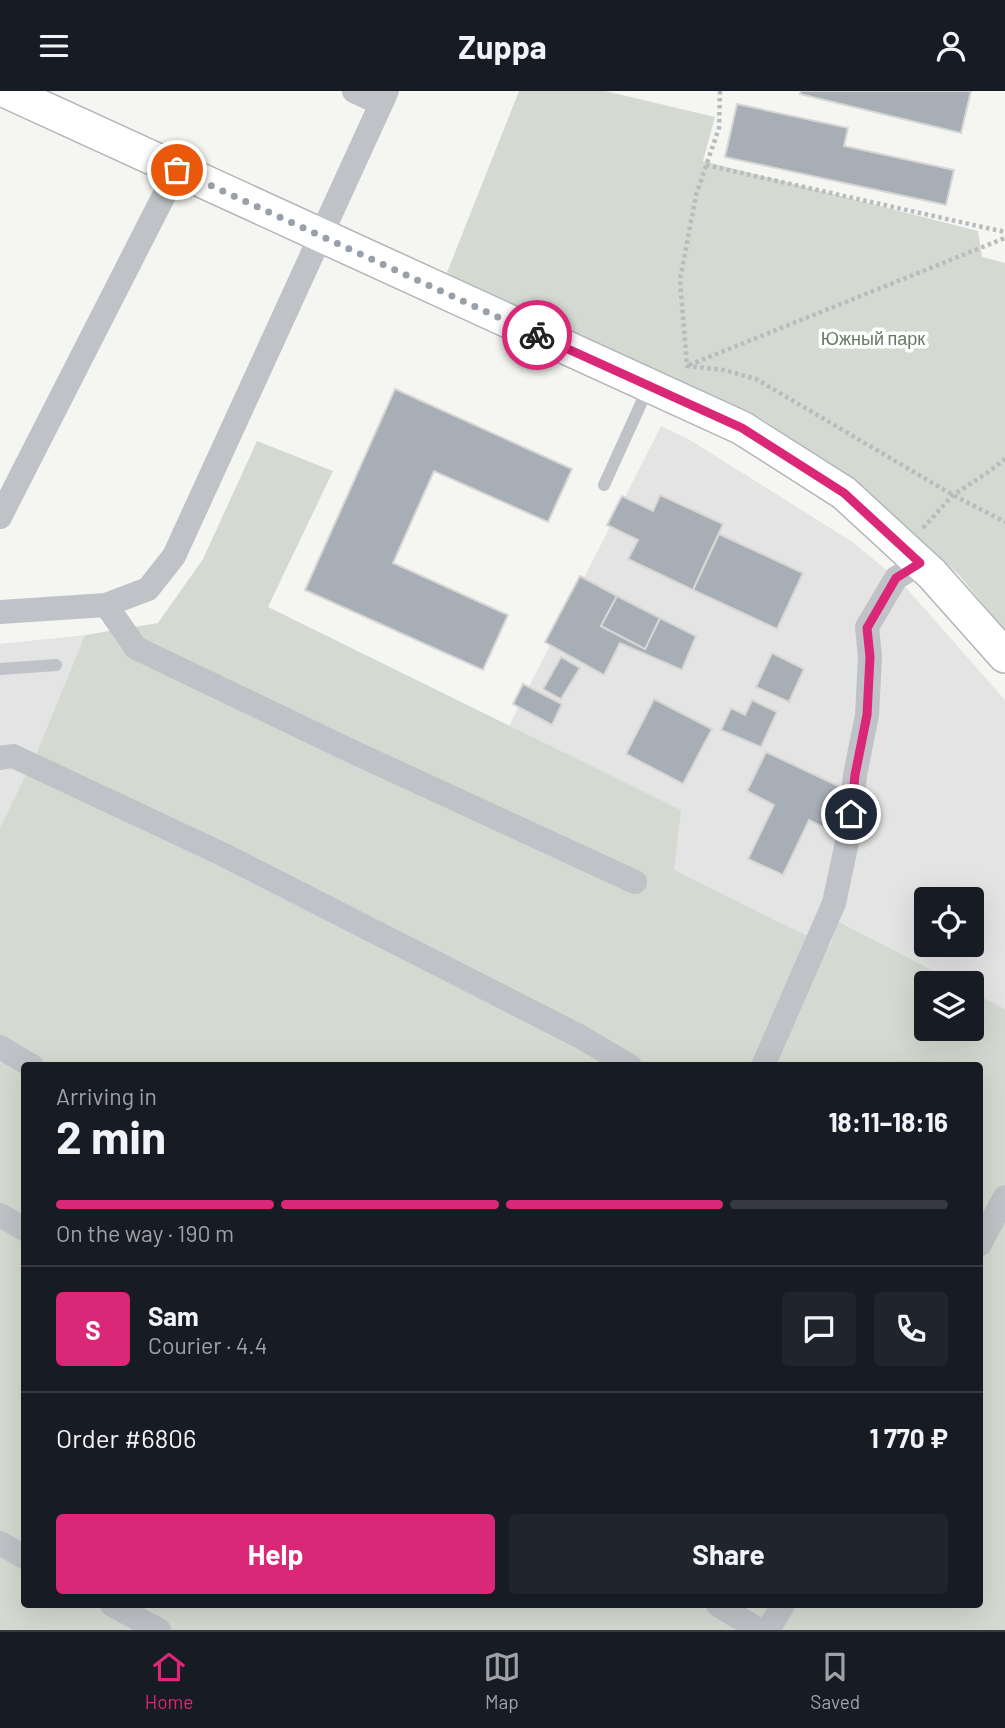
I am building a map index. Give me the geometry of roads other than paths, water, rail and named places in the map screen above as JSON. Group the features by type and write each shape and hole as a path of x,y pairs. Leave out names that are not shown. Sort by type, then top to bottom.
{"street":[{"path":"6,91 742,428 844,493 932,573 1005,656"},
{"path":"0,612 106,605 148,589 174,556 383,97 354,91"},
{"path":"0,517 177,170"},
{"path":"765,1062 834,902 849,833 855,775 867,715 870,657 867,628 896,578 913,556"},
{"path":"106,605 136,648 353,753 635,882"},
{"path":"0,758 13,757 222,854 581,1037 623,1062"},
{"path":"0,1047 25,1062"},
{"path":"983,1238 1005,1197"},
{"path":"0,1216 21,1227"},
{"path":"0,1543 21,1555"},
{"path":"118,1608 159,1630"},
{"path":"724,1608 759,1630"},
{"path":"768,1630 781,1608"}],"lane":[{"path":"604,485 662,391"},
{"path":"0,669 56,665"}],"park label":[{"name":"Южный парк","path":"873,338"}]}
